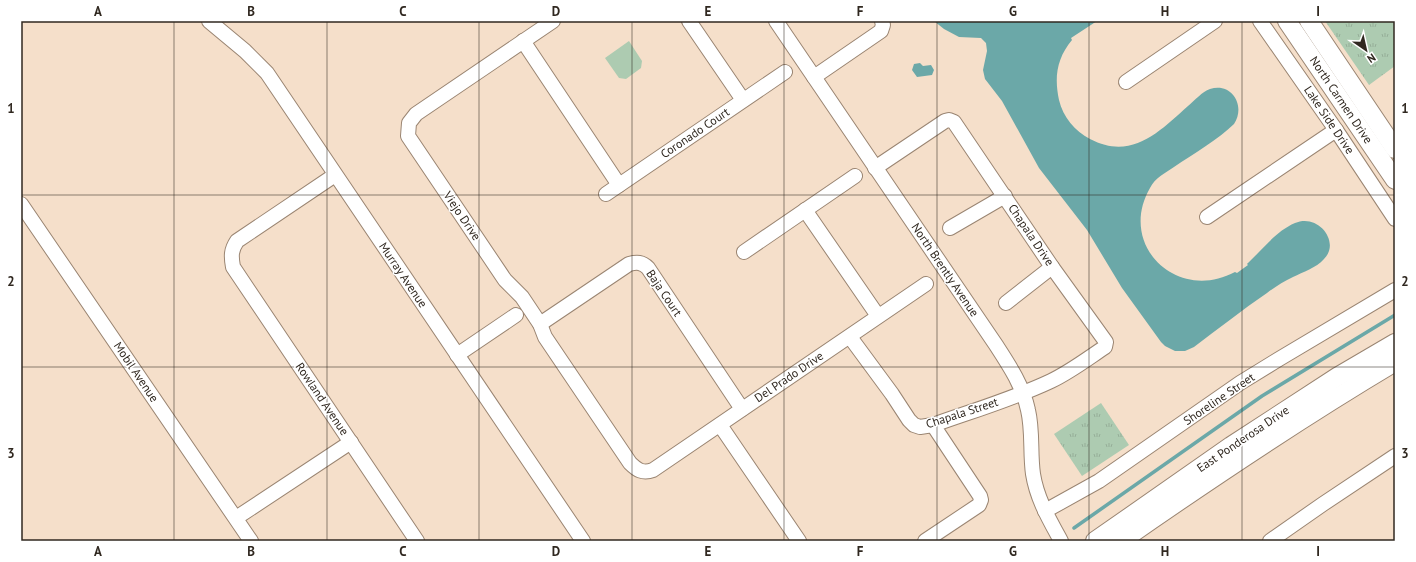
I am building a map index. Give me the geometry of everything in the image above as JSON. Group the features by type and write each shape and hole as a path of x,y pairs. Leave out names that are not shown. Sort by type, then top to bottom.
{"main road":[{"name":"North Carmen Drive","path":"1287,21 1395,180"},
{"name":"North Carmen Drive","path":"1308,21 1395,149"},
{"name":"East Ponderosa Drive","path":"1095,541 1230,446 1337,377 1395,343"},
{"name":"East Ponderosa Drive","path":"1121,541 1344,392 1395,362"}],"street":[{"name":"Murray Avenue","path":"209,21 245,50 267,73 583,541"},
{"path":"553,21 523,41 619,185"},
{"path":"689,21 743,100"},
{"name":"North Brently Avenue","path":"776,21 1014,373 1023,393 1028,410 1031,427 1033,473 1038,497 1061,541"},
{"path":"814,77 881,31 883,25 882,21"},
{"path":"1126,82 1215,21"},
{"name":"Lake Side Drive","path":"1260,21 1336,130 1395,219"},
{"name":"Viejo Drive","path":"523,41 416,114 411,118 408,128 410,139 505,280 519,292 540,324"},
{"name":"Coronado Court","path":"606,194 785,72"},
{"name":"Chapala Drive","path":"875,168 945,121 949,120 954,122 1052,267 1106,342 1105,347 1067,373 1023,393"},
{"path":"1206,217 1336,130"},
{"name":"Rowland Avenue","path":"335,174 243,236 233,248 231,255 236,271 417,541"},
{"path":"744,252 855,176"},
{"path":"950,228 1004,196"},
{"name":"Mobil Avenue","path":"21,204 251,541"},
{"path":"805,210 878,316"},
{"name":"Baja Court","path":"540,324 629,264 635,262 642,263 648,268 742,409"},
{"path":"1006,303 1052,267"},
{"name":"Del Prado Drive","path":"540,324 545,337 630,463 640,471 646,472 653,470 926,284"},
{"name":"Shoreline Street","path":"1045,511 1099,481 1272,363 1395,290"},
{"path":"457,355 516,315"},
{"name":"Chapala Street","path":"850,336 909,420 914,425 920,427 933,425 1023,393"},
{"path":"720,424 799,541"},
{"path":"925,541 979,505 981,500 980,496 933,425"},
{"path":"236,518 351,442"},
{"path":"1270,541 1395,456"}],"green space":[{"path":"1325,21 1395,21 1395,66 1369,85"},
{"path":"629,41 642,61 641,68 626,79 619,78 605,58"},
{"path":"1101,403 1129,445 1082,476 1054,434"}],"water":[{"path":"934,21 1097,21 1071,38 1072,40 1060,61 1057,83 1059,100 1063,112 1070,123 1085,136 1105,145 1119,147 1132,145 1144,140 1167,125 1199,96 1210,89 1225,89 1235,97 1238,110 1234,124 1213,141 1157,179 1150,188 1142,209 1141,230 1147,248 1158,263 1174,274 1193,280 1213,280 1235,272 1237,273 1248,265 1247,264 1270,241 1288,226 1304,221 1312,222 1324,231 1330,245 1329,252 1317,265 1276,286 1194,347 1185,351 1175,351 1165,346 1122,288 1087,230 1039,168 1002,101 985,79 983,70 987,51 986,43 981,38 959,37 944,29"},
{"path":"920,63 923,66 931,65 934,70 932,75 917,77 912,70 914,64"}],"waterway":[{"path":"1074,528 1262,396 1395,315"}]}
